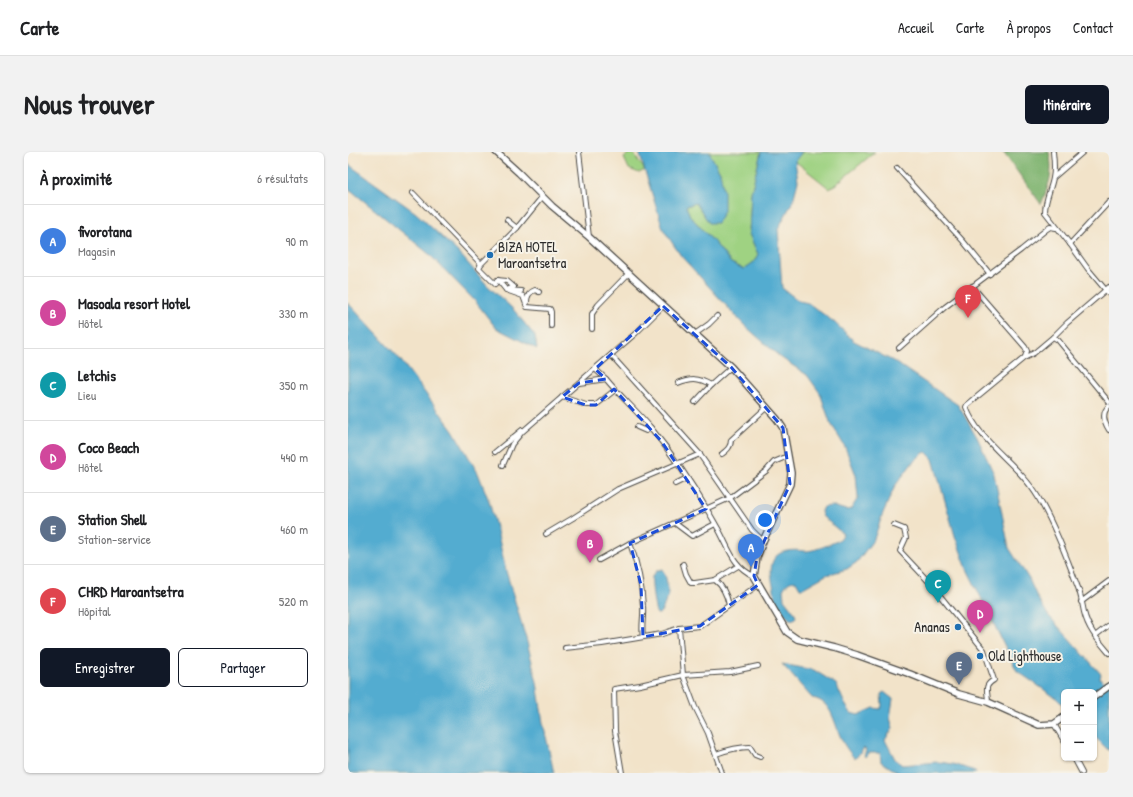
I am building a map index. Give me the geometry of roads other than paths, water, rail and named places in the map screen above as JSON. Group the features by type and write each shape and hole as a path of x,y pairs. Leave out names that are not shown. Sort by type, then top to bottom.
{"main road":[{"path":"496,152 542,197 629,273 663,306 731,367 777,419 783,428 791,473 790,484 762,541 757,557 754,576 787,632 797,639 834,648 910,674 959,694 988,702 1039,725 1054,724 1061,719"},
{"path":"1097,695 1109,686"}],"street":[{"path":"579,152 588,237"},
{"path":"1053,152 1055,162 1054,177 1046,200 1045,212 1088,269 1107,289 1109,294"},
{"path":"1054,177 1083,152"},
{"path":"897,168 963,241 990,274"},
{"path":"413,193 481,264"},
{"path":"506,290 514,287 507,281 498,280 495,284 479,268 481,264 517,228 542,197"},
{"path":"1070,244 1109,202"},
{"path":"507,220 517,228"},
{"path":"899,348 972,286 990,274 1047,229 1050,227 1056,228"},
{"path":"592,329 592,314 598,305 629,273"},
{"path":"498,280 506,290 523,296 527,307"},
{"path":"972,286 1025,348 1027,354 1024,358"},
{"path":"1107,289 1062,327 1054,337 1034,353 1024,358 966,407 985,438 1015,468 1038,496 1078,586 1087,622 1095,636 1109,653"},
{"path":"506,290 521,291"},
{"path":"527,307 527,298 531,292 535,290 538,292"},
{"path":"503,466 512,444 522,432 636,333 663,306"},
{"path":"527,307 550,309 551,326"},
{"path":"695,334 717,316"},
{"path":"1054,337 1109,402"},
{"path":"611,355 700,454 752,530 762,541"},
{"path":"695,402 731,367"},
{"path":"595,369 651,428 678,463 716,524 738,566 754,576"},
{"path":"678,383 694,378 711,385"},
{"path":"579,383 606,379"},
{"path":"562,397 586,405 596,405 615,390"},
{"path":"1109,406 1104,416 1109,430"},
{"path":"722,454 729,448 731,440 767,408"},
{"path":"495,452 521,430 536,421"},
{"path":"637,427 646,430 651,428"},
{"path":"546,534 618,489 700,454"},
{"path":"599,560 630,543 667,526 676,524 730,498 766,472 774,462 788,456"},
{"path":"675,484 687,478"},
{"path":"676,524 692,536 716,524"},
{"path":"894,525 904,529 906,538 900,551 929,582 984,650 994,680 986,686 988,702"},
{"path":"630,543 641,585 643,637"},
{"path":"683,564 690,583 694,584 715,580 738,566"},
{"path":"715,580 726,594 729,605"},
{"path":"1081,602 1109,581"},
{"path":"564,648 602,644 662,634 679,628 700,626 758,585"},
{"path":"1095,636 1109,625"},
{"path":"679,628 683,675 716,754 722,773"},
{"path":"622,773 615,731 614,689 640,685 683,675 730,672 758,666"},
{"path":"1054,724 1061,736"},
{"path":"716,754 725,750 750,747 755,755 760,757"},
{"path":"1076,761 1082,773"}],"water":[{"path":"639,152 709,152 720,172 724,192 724,211 717,223 709,223 696,203 686,206 690,216 731,263 744,269 754,262 758,254 749,234 751,193 761,152 802,152 795,161 798,181 793,201 778,229 782,288 799,301 808,303 834,322 854,341 895,362 958,405 977,437 994,474 1009,548 1029,579 1037,597 1048,615 1101,674 1100,678 1103,682 1109,680 1109,751 1097,739 1097,689 1061,689 1061,703 1017,671 967,569 955,536 933,459 926,452 913,462 895,486 883,513 874,539 857,562 847,569 826,575 803,588 800,588 796,581 788,583 785,586 783,590 784,599 796,617 791,620 786,616 777,604 774,595 771,570 772,563 779,554 786,551 812,550 828,545 842,537 843,534 822,516 821,511 823,507 832,506 846,510 851,509 858,498 856,475 845,447 830,422 820,393 807,375 780,357 743,324 681,256 663,229"},
{"path":"348,164 416,213 459,253 487,285 513,309 535,336 537,349 496,328 475,301 429,254 348,188"},
{"path":"348,303 399,358 453,430 478,473 489,501 506,571 527,642 537,682 543,723 554,773 348,773"},
{"path":"662,569 667,583 668,597 661,612 657,614 653,596 652,577 656,572"},
{"path":"782,664 814,670 836,684 851,713 858,715 874,708 880,709 882,706 881,694 884,692 893,699 890,718 893,728 885,740 895,759 902,765 938,762 953,764 977,773 899,773 881,762 880,753 869,753 866,757 864,756 866,750 864,748 855,759 843,743 829,709 819,700 812,698"}],"place":[{"name":"BIZA HOTEL Maroantsetra","path":"490,255"},
{"name":"CHRD Maroantsetra","path":"968,318"},
{"name":"Masoala resort Hotel","path":"590,563"},
{"name":"fivorotana","path":"751,567"},
{"name":"Letchis","path":"938,603"},
{"name":"Ananas","path":"958,627"},
{"name":"Coco Beach","path":"980,633"},
{"name":"Old Lighthouse","path":"980,656"},
{"name":"Station Shell","path":"959,685"}]}
